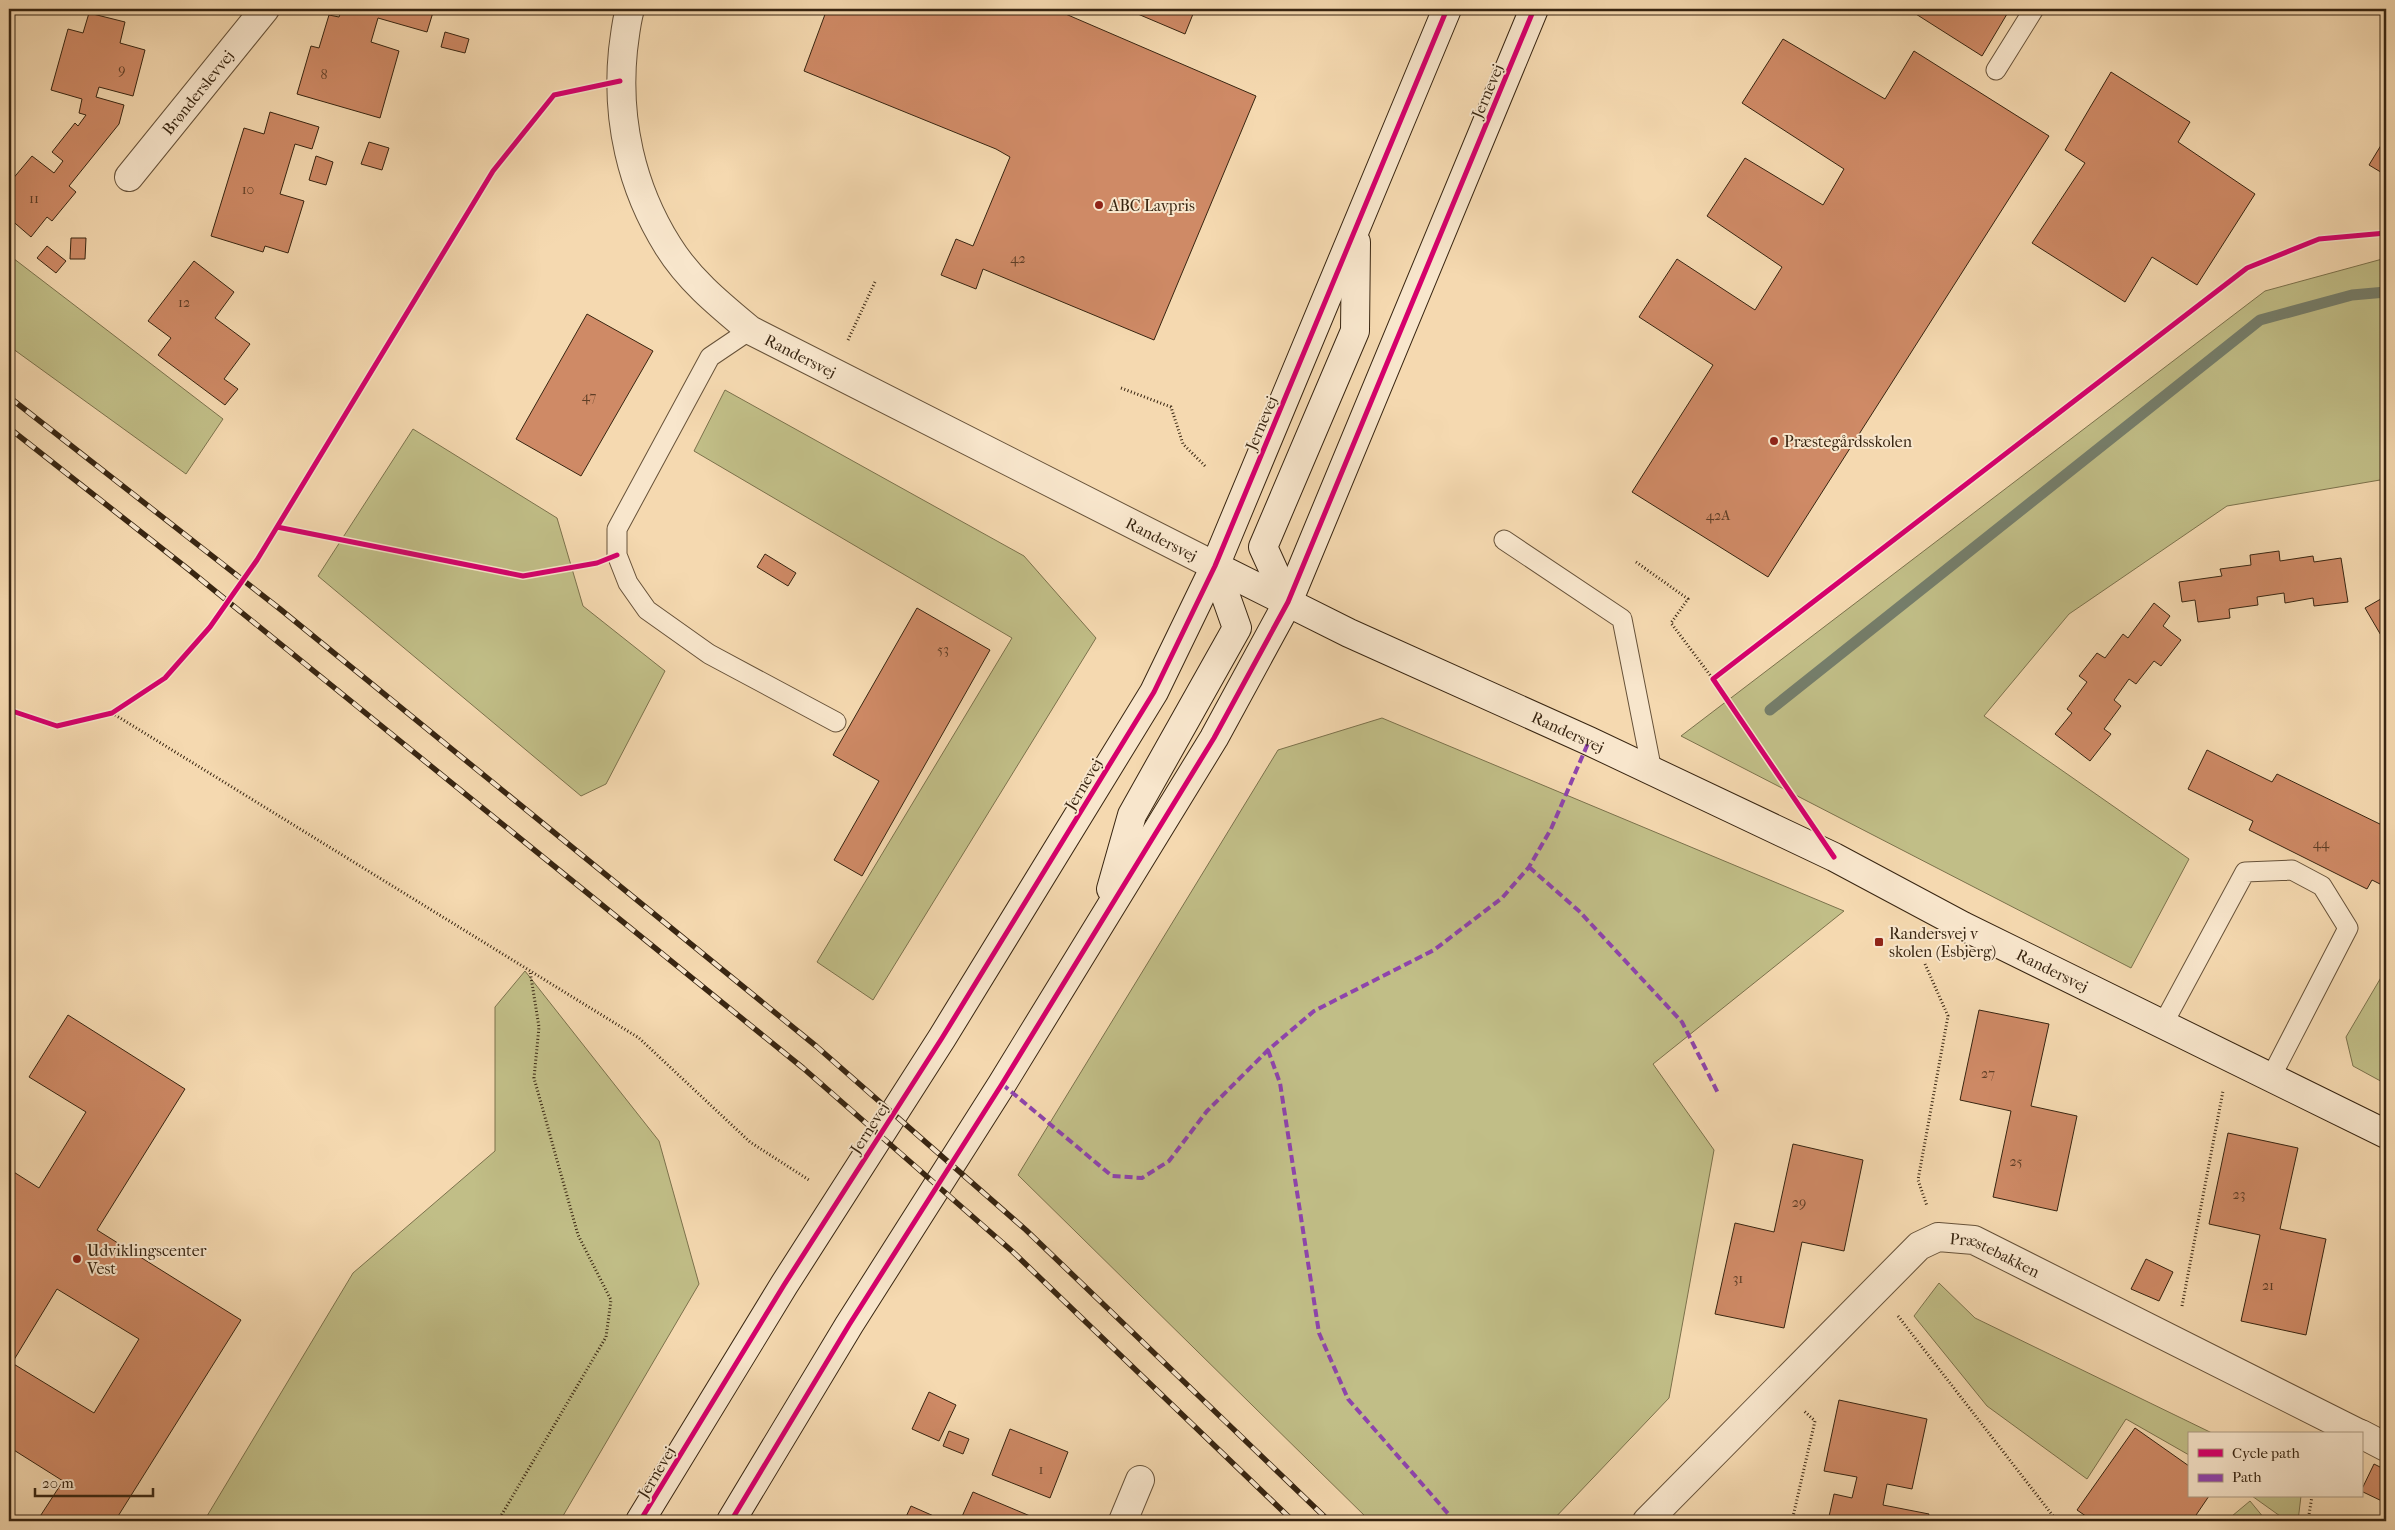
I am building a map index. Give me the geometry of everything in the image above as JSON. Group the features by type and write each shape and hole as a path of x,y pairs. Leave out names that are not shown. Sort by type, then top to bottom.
{"main road":[{"name":"Brønderslevvej","path":"129,177 265,9"},
{"name":"Randersvej","path":"630,9 626,20 620,81 625,139 641,195 668,247 705,292 750,330 1364,640 1652,771 1834,857 1963,926 2386,1134"},
{"name":"Jernevej","path":"640,1521 784,1285 947,1029 1154,692 1215,566 1447,9"},
{"name":"Jernevej","path":"731,1521 849,1325 1002,1084 1214,738 1288,602 1534,9"},
{"path":"1288,602 1263,547 1355,331 1356,228"},
{"path":"1102,922 1132,815 1237,628 1215,566"},
{"name":"Præstebakken","path":"1647,1521 1919,1246 1938,1237 1974,1240 2356,1432"},
{"name":"Præstebakken","path":"2362,1435 2386,1447"},
{"path":"1123,1521 1140,1480"}],"lane":[{"path":"1996,70 2034,9"},
{"name":"Randersvej","path":"750,330 710,357 617,529 618,555 628,583 646,610 709,654 836,722"},
{"path":"1504,540 1622,619 1652,771"},
{"path":"2163,1024 2245,872 2292,870 2322,886 2348,928 2271,1077"}],"path":[{"path":"852,332 875,282"},
{"path":"1121,388 1171,407 1183,444 1205,466"},
{"path":"1636,562 1688,599 1672,623 1713,679"},
{"path":"112,713 639,1038 750,1142 839,1200"},
{"path":"1918,1180 1948,1016 1925,964"},
{"path":"498,1521 606,1337 612,1300 578,1235 534,1078 539,1027 530,970"},
{"path":"2176,1341 2229,1057"},
{"path":"1877,1289 2057,1521"},
{"path":"1778,1389 1816,1421 1792,1521"},
{"path":"2308,1521 2312,1498"}],"shaded area":[{"path":"9,255 223,419 186,474 9,346"},
{"path":"2386,258 2386,479 2227,506 2069,614 1984,716 2189,859 2131,968 1681,736 2265,291"},
{"path":"725,390 1024,556 1096,638 873,1000 817,962 1012,638 694,451"},
{"path":"413,429 557,518 583,606 665,671 606,784 581,796 318,576"},
{"path":"1382,718 1844,911 1653,1064 1714,1150 1669,1398 1552,1521 1370,1521 1018,1175 1278,750"},
{"path":"2386,969 2386,1084 2353,1066 2346,1037"},
{"path":"525,971 659,1141 699,1284 560,1521 204,1521 353,1273 495,1151 495,1007"},
{"path":"1939,1283 1975,1318 2210,1432 2188,1432 2188,1454 2126,1419 2087,1479 1987,1406 1914,1316"},
{"path":"2255,1498 2301,1498 2298,1521 2287,1521"},
{"path":"2250,1501 2264,1518 2260,1521 2226,1521"}],"building":[{"path":"9,9 15,9 9,27"},
{"path":"342,9 434,9 427,32 378,18 371,42 399,51 380,118 297,94 311,46 319,48 329,15 339,17"},
{"path":"467,9 487,9 485,14"},
{"path":"827,9 1054,9 1256,96 1154,340 983,269 976,289 941,275 956,239 973,246 1010,157 996,149 804,71"},
{"path":"1126,9 1195,9 1185,34"},
{"path":"1908,9 2010,9 1982,56"},
{"path":"89,13 125,22 120,43 145,50 133,96 99,87 96,97 124,105 119,124 69,186 76,192 52,221 47,217 31,237 9,218 9,179 11,181 32,156 54,173 63,161 52,152 75,123 78,126 86,115 79,113 82,99 51,90 68,29 83,33"},
{"path":"445,32 469,39 465,53 441,47"},
{"path":"1783,39 1885,99 1914,51 2049,136 1768,577 1632,492 1713,365 1639,317 1677,259 1755,310 1782,267 1707,216 1745,158 1823,205 1844,169 1742,103"},
{"path":"2111,72 2190,122 2178,142 2255,194 2197,285 2152,257 2125,302 2032,243 2085,163 2065,150"},
{"path":"270,112 319,127 312,149 295,144 280,194 304,201 288,253 265,246 263,252 211,236 244,128 264,134"},
{"path":"2386,137 2386,171 2384,174 2369,165"},
{"path":"369,142 389,148 382,170 361,164"},
{"path":"316,156 333,162 326,185 309,180"},
{"path":"71,238 86,238 85,259 70,259"},
{"path":"47,246 66,261 56,273 37,258"},
{"path":"194,261 234,292 215,318 250,344 224,379 238,389 225,405 158,355 171,338 148,321"},
{"path":"587,314 653,351 581,476 516,439"},
{"path":"2279,551 2280,561 2313,556 2314,562 2341,558 2348,602 2314,606 2313,598 2285,603 2284,593 2257,597 2258,605 2229,609 2230,618 2198,622 2195,600 2182,602 2179,582 2222,576 2220,569 2251,565 2250,555"},
{"path":"765,554 796,573 788,586 757,567"},
{"path":"2386,596 2386,635 2382,637 2365,608"},
{"path":"2154,603 2170,616 2163,626 2181,640 2161,666 2154,661 2136,684 2129,679 2114,700 2121,706 2104,729 2111,734 2090,761 2055,734 2072,713 2067,709 2087,682 2079,676 2097,653 2105,658 2123,634 2128,638"},
{"path":"917,608 990,650 862,876 834,860 879,781 833,755"},
{"path":"2207,750 2272,782 2277,774 2386,827 2386,887 2372,880 2367,889 2249,830 2253,821 2188,789"},
{"path":"1979,1010 2049,1024 2031,1106 2077,1116 2057,1211 1993,1197 2011,1111 1960,1100"},
{"name":"Udviklingscenter Vest","path":"68,1015 185,1089 97,1230 241,1320 115,1521 37,1521 63,1481 9,1447 9,1169 39,1188 86,1112 29,1077","holes":["57,1289 139,1339 94,1413 12,1363"]},
{"path":"2228,1133 2298,1148 2280,1229 2326,1239 2306,1335 2241,1321 2260,1235 2209,1224"},
{"path":"1793,1144 1863,1160 1844,1251 1802,1242 1784,1328 1715,1314 1735,1223 1774,1232"},
{"path":"2146,1259 2173,1272 2159,1301 2131,1289"},
{"path":"929,1392 956,1405 939,1441 912,1429"},
{"path":"1839,1400 1927,1419 1912,1489 1887,1484 1883,1505 1929,1514 1927,1521 1828,1521 1834,1494 1852,1498 1857,1477 1824,1471"},
{"path":"2135,1428 2188,1465 2188,1498 2208,1498 2192,1521 2093,1521 2077,1510"},
{"path":"1010,1429 1068,1452 1050,1498 992,1475"},
{"path":"949,1431 969,1439 963,1454 943,1446"},
{"path":"2374,1464 2386,1470 2386,1503 2362,1491"},
{"path":"973,1492 1042,1521 960,1521"},
{"path":"911,1506 945,1521 904,1521"}],"waterway":[{"path":"1770,710 2260,320 2352,295 2386,292"}],"railway":[{"path":"9,397 280,609 816,1046 1026,1230 1329,1521"},
{"path":"9,428 188,569 803,1068 1013,1252 1293,1521"}],"marked path":[{"path":"1002,1084 1112,1176 1142,1178 1169,1161 1207,1111 1268,1050 1314,1011 1434,950 1502,898 1529,867 1551,829 1589,741"},
{"path":"1529,867 1579,911 1682,1022 1719,1095"},
{"path":"1268,1050 1280,1083 1319,1333 1348,1399 1451,1517 1457,1521"}],"cycle path":[{"path":"640,1521 784,1285 942,1038 1154,692 1215,566 1447,9"},
{"path":"731,1521 849,1325 1002,1084 1214,738 1288,602 1534,9"},
{"path":"9,710 57,726 112,713 165,678 210,627 257,560 493,171 554,95 620,81"},
{"path":"1834,857 1713,679 2247,268 2319,239 2386,233"},
{"path":"277,527 523,576 597,563 617,555"}],"place":[{"name":"ABC Lavpris","path":"1099,205"},
{"name":"Præstegårdsskolen","path":"1774,441"},
{"name":"Randersvej v skolen (Esbjerg)","path":"1879,942"},
{"name":"Udviklingscenter Vest","path":"77,1259"}]}
